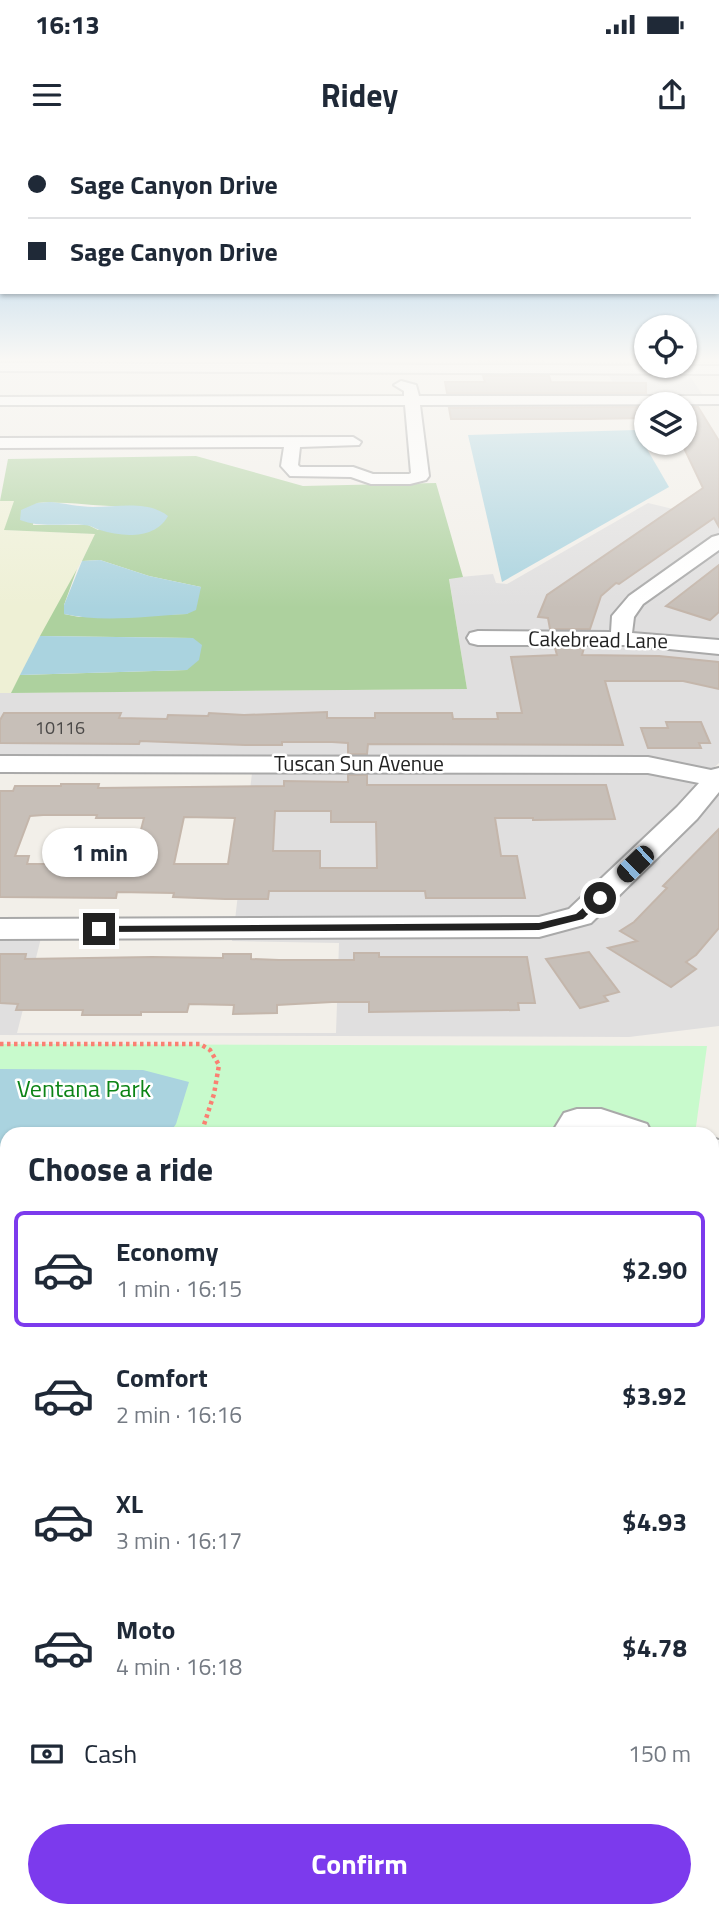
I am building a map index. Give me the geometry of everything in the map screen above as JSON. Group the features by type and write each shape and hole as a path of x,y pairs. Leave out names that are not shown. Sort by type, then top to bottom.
{"street":[{"path":"293,442 289,466 293,471 352,472 366,479 401,479 420,476 416,442"},
{"path":"0,443 353,442 352,472"},
{"path":"621,638 623,616 636,600 719,541"},
{"name":"Cakebread Lane","path":"478,638 621,638 719,647"},
{"name":"Tuscan Sun Avenue","path":"0,764 648,765 718,778"},
{"path":"0,929 539,927 564,922 580,916 600,898 687,813 718,778"},
{"path":"574,1127 577,1123 601,1123 613,1127"}],"path":[{"path":"0,1044 200,1044 210,1050 219,1065 214,1094 203,1127"}],"shaded area":[{"path":"648,503 719,520 719,534 629,597 613,634 469,634 470,642 621,643 719,652 719,763 710,771 0,758 0,693 467,689 449,578 493,574 496,583 507,584"},
{"path":"719,548 719,643 630,635 632,618 644,602"},
{"path":"0,770 648,771 702,782 571,910 536,918 235,920 252,773"},
{"path":"719,791 719,1026 629,1037 0,1035 0,938 41,938 17,1033 336,1033 339,943 232,941 233,937 541,935 569,930 586,924"}],"green space":[{"path":"196,456 303,486 436,483 463,577 449,579 467,689 11,693 20,675 187,670 193,638 40,636 77,569 64,605 64,614 79,617 187,614 201,587 149,576 100,560 82,561 95,534 4,530 14,501 0,501 8,459","holes":["37,503 104,506 126,506 98,530 88,525 33,525"]},
{"path":"0,501 15,501 5,530 96,534 11,693 0,693"},
{"name":"Ventana Park","path":"0,1044 707,1046 696,1127 0,1127"}],"water":[{"path":"470,442 634,442 634,455 650,455 669,487 502,582"},
{"path":"37,503 88,507 142,506 168,516 155,529 137,535 109,532 86,525 44,525 20,520 21,510"},
{"path":"100,560 149,576 201,587 196,610 187,614 125,618 64,614 64,605 82,561"},
{"path":"40,636 193,638 202,645 199,660 187,670 20,675"},
{"path":"0,1069 143,1070 189,1082 174,1127 0,1127"}],"building":[{"path":"697,442 719,442 719,527 714,518 619,584 616,583 601,596 590,629 550,629 548,618 538,617 547,595 703,488 687,455 697,455"},
{"path":"719,565 719,612 710,620 666,606"},
{"path":"555,648 584,648 582,655 659,656 719,662 719,689 683,681 605,681 623,745 368,744 367,754 348,754 348,743 332,742 282,742 282,745 140,741 139,744 0,743 0,720 4,713 121,713 119,718 167,719 168,715 208,716 209,713 244,715 327,712 327,718 375,718 375,713 452,713 453,719 498,719 497,713 522,713 511,657 557,655"},
{"path":"666,722 701,722 710,743 699,743 701,748 648,748 641,728 668,728"},
{"path":"348,775 367,775 367,785 606,785 615,819 495,818 501,856 517,856 525,898 426,898 425,891 269,891 268,899 173,897 174,893 117,892 116,898 0,897 0,791 13,791 15,786 284,786 284,781 348,782","holes":["275,811 331,811 331,822 376,822 377,868 320,868 320,851 273,851","97,815 96,818 144,818 134,857 85,856 83,864 27,864 29,856 15,856 30,816","184,817 235,818 228,864 174,864"]},
{"path":"719,829 719,928 696,955 686,962 696,969 671,987 608,948 637,941 620,931 634,922 667,888 663,886"},
{"path":"589,952 619,992 604,996 608,1001 580,1008 546,959"},
{"path":"354,953 379,953 379,957 527,957 535,1003 518,1003 519,1010 369,1012 369,1002 332,1002 277,1005 277,1013 233,1014 234,1005 189,1004 187,1012 82,1015 83,1010 16,1010 18,1004 0,1003 0,954 26,954 25,959 223,958 223,954 251,954 251,959 354,960"}],"route":[{"path":"99,929 539,927 580,916 600,898"}]}
